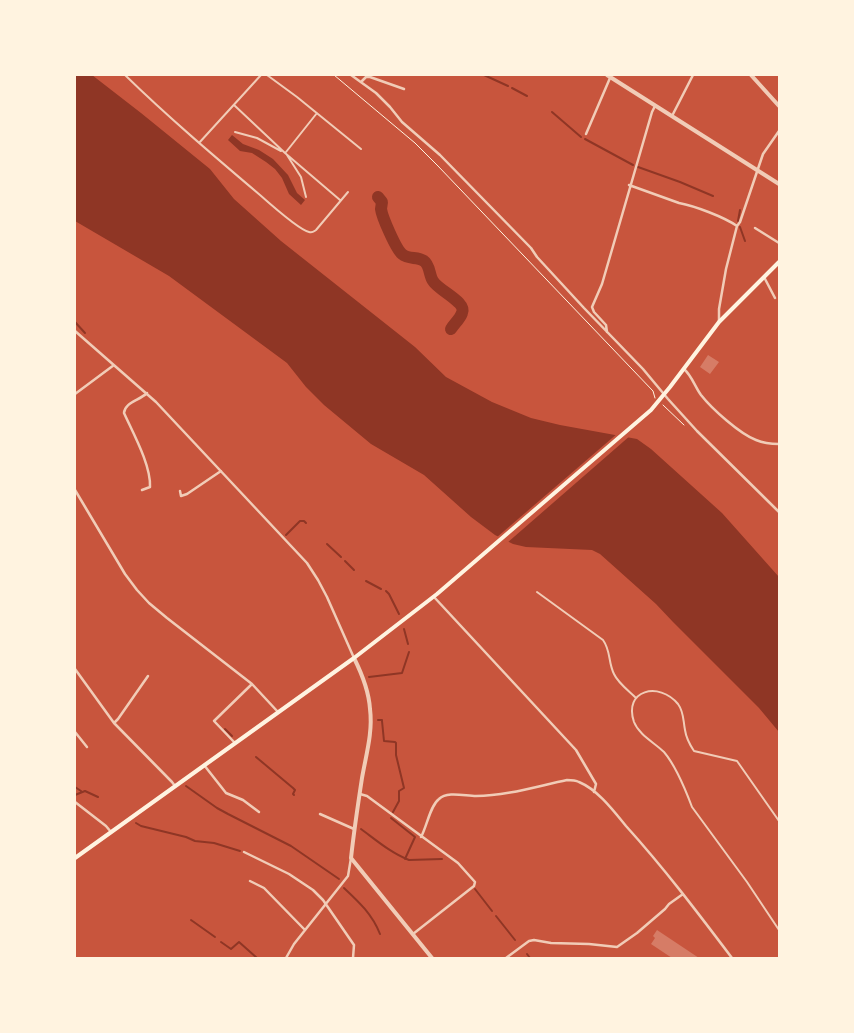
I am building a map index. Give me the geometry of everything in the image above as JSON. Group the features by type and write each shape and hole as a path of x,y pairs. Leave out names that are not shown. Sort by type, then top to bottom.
{"main road":[{"path":"75,858 354,658 434,597 651,410 719,322 779,262"}],"street":[{"path":"125,75 199,143 279,211 308,232 316,230 348,192"},
{"path":"199,143 261,75"},
{"path":"267,75 361,149"},
{"path":"672,116 693,75"},
{"path":"752,75 779,106"},
{"path":"352,76 376,93 402,122 440,155 531,248 543,264 643,369 697,431 779,512"},
{"path":"586,134 608,76 779,184"},
{"path":"361,82 366,77 370,77 404,88"},
{"path":"234,105 285,153 340,200"},
{"path":"607,332 606,325 592,307 602,284 629,185 655,106"},
{"path":"285,153 317,113"},
{"path":"719,322 718,315 726,269 737,226 763,154 779,131"},
{"path":"235,132 257,138 285,153 301,177 306,197"},
{"path":"629,185 686,204 737,226"},
{"path":"755,228 779,243"},
{"path":"764,276 775,298"},
{"path":"75,331 147,393 307,563 327,597 367,693 370,707 369,737 348,876 294,944 286,958"},
{"path":"75,394 114,365"},
{"path":"684,369 688,372 704,398 737,428 756,440 770,444 779,444"},
{"path":"142,490 150,487 146,462 124,410 126,406 142,398 147,393"},
{"path":"180,491 181,496 187,494 221,471"},
{"path":"75,490 125,574 137,590 167,618 252,684 278,712"},
{"path":"537,592 603,640 609,652 615,677 636,698"},
{"path":"434,597 576,750 596,784 594,792"},
{"path":"75,669 114,723 175,786"},
{"path":"114,723 148,676"},
{"path":"235,743 214,721 252,684"},
{"path":"779,821 737,761 694,751 685,733 683,714 673,699 663,692 656,691 638,695 634,701 634,724 665,754 672,764 692,807 747,882 779,930"},
{"path":"75,732 87,747"},
{"path":"204,765 226,793 244,800 259,812"},
{"path":"422,837 433,806 438,799 446,795 481,796 573,780 579,782 608,805 648,850 732,958"},
{"path":"360,794 367,796 458,864 475,883 474,886 412,934"},
{"path":"75,802 111,832"},
{"path":"320,814 354,829"},
{"path":"244,852 289,874 312,890 326,904 354,945 354,958"},
{"path":"352,858 432,958"},
{"path":"250,881 264,888 305,930"},
{"path":"506,958 529,941 534,940 551,943 594,944 618,947 665,909 668,904 683,894"}],"path":[{"path":"334,75 408,137 438,166 653,391 657,401"}],"shaded area":[{"path":"75,75 92,75 210,169 234,199 281,241 415,347 446,377 492,402 531,418 637,439 651,449 722,513 779,577 779,732 759,708 656,604 600,554 592,550 526,547 513,544 495,535 471,517 424,475 371,444 324,405 306,387 287,363 169,276 75,221"},
{"path":"232,135 243,144 259,150 273,159 288,175 297,193 305,200 301,205 289,194 282,178 275,169 252,153 240,151 228,140"}],"pier":[{"path":"618,433 631,435 507,543 496,538"}],"building":[{"path":"708,355 719,362 710,374 700,367"},
{"path":"657,930 699,958 672,958 651,944"}],"waterway":[{"path":"484,75 508,86"},
{"path":"512,88 527,96"},
{"path":"552,112 581,137"},
{"path":"585,139 633,165"},
{"path":"638,167 713,196"},
{"path":"378,197 382,202 382,213 399,251 405,256 424,261 436,285 460,305 462,313 451,329"},
{"path":"738,221 740,210"},
{"path":"740,227 745,241"},
{"path":"75,322 85,333"},
{"path":"286,535 300,521 306,523"},
{"path":"327,544 341,557"},
{"path":"345,561 354,570"},
{"path":"366,581 381,589"},
{"path":"386,591 399,614"},
{"path":"404,629 408,644"},
{"path":"369,677 402,673 409,652"},
{"path":"378,720 382,720 384,741 396,743 396,755 404,788 399,791 399,801 393,812"},
{"path":"225,729 232,736"},
{"path":"256,757 293,788 295,790 294,795"},
{"path":"186,786 217,808 291,846 339,879"},
{"path":"75,787 81,791"},
{"path":"75,795 85,791 98,797"},
{"path":"391,818 415,837 405,859"},
{"path":"136,823 195,841 214,843 240,851"},
{"path":"361,829 390,850 409,860 442,859"},
{"path":"344,888 369,914 380,934"},
{"path":"475,889 492,911"},
{"path":"496,916 515,940"},
{"path":"191,920 215,937"},
{"path":"221,942 231,949 239,942 257,958"},
{"path":"527,954 530,958"}]}
